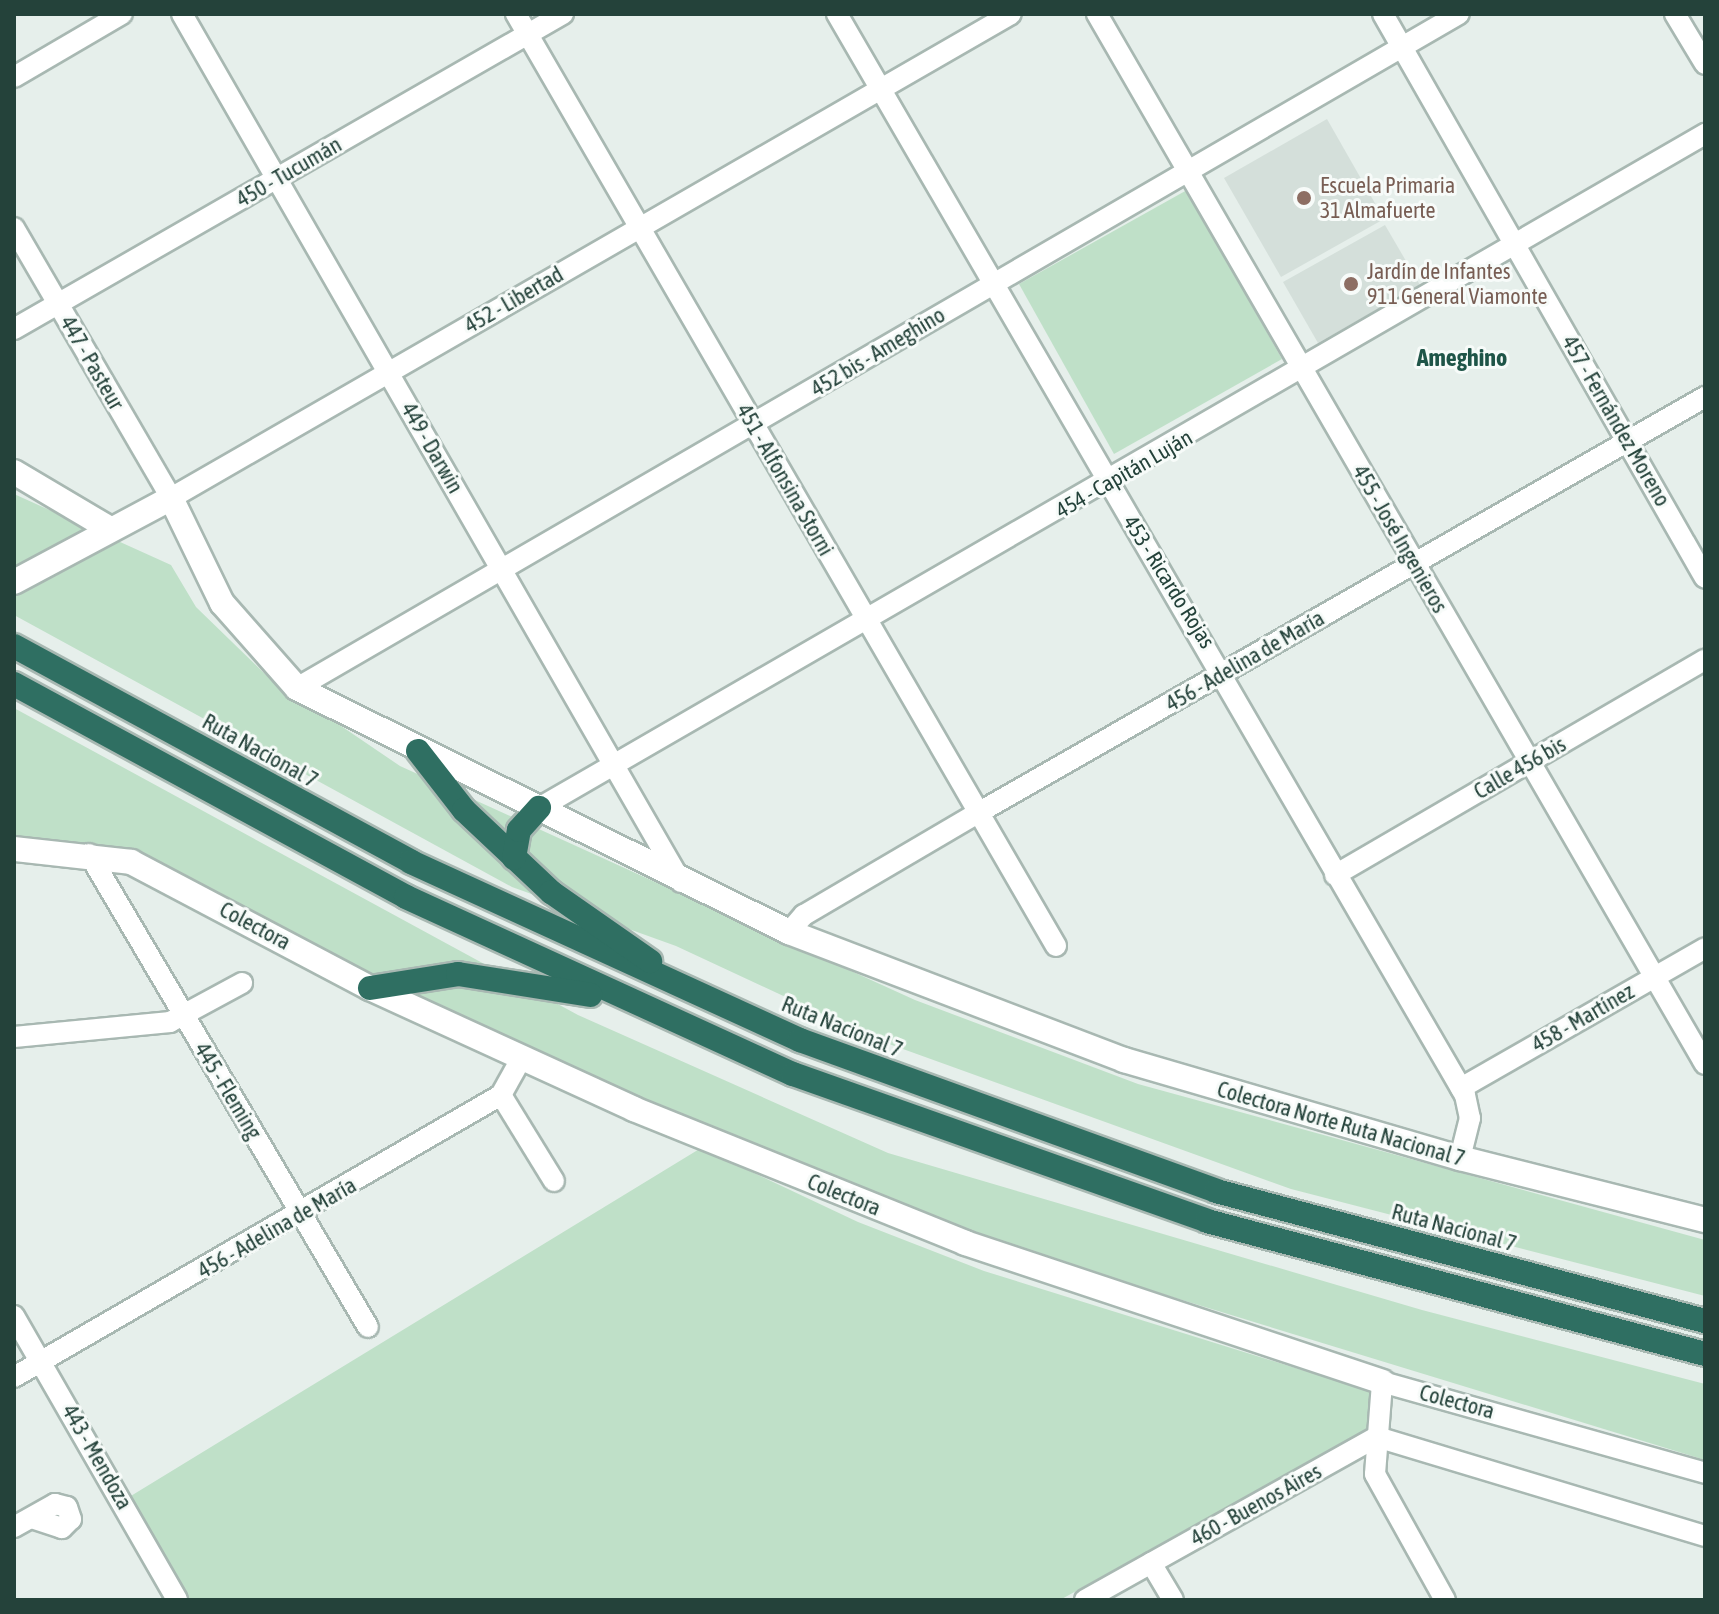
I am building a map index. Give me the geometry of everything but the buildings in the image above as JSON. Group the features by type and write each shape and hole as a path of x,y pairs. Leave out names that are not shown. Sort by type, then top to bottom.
{"highway":[{"name":"Ruta Nacional 7","path":"14,646 411,862 731,1010 1216,1191 1705,1321"},
{"path":"14,684 406,897 793,1074 1207,1221 1705,1354"},
{"path":"418,751 514,858 602,930 731,1010"},
{"path":"514,858 519,830 539,808"},
{"path":"370,988 458,974 643,1007"}],"street":[{"path":"14,77 122,14"},
{"name":"449 - Darwin","path":"182,14 681,882"},
{"name":"451 - Alfonsina Storni","path":"516,14 1056,946"},
{"name":"450 - Tucumán","path":"14,329 563,14"},
{"name":"453 - Ricardo Rojas","path":"837,14 1108,484 1224,673 1335,875 1461,1088 1470,1118 1460,1158"},
{"name":"452 - Libertad","path":"14,582 171,498 1011,14"},
{"name":"455 - José Ingenieros","path":"1097,14 1705,1064"},
{"name":"457 - Fernández Moreno","path":"1383,14 1705,578"},
{"name":"452 bis - Ameghino","path":"297,688 754,427 1187,169 1459,14"},
{"path":"1675,14 1705,64"},
{"name":"454 - Capitán Luján","path":"539,808 1108,484 1705,134"},
{"name":"447 - Pasteur","path":"14,228 171,498"},
{"name":"456 - Adelina de María","path":"789,932 804,915 978,813 1705,397"},
{"path":"14,472 110,529"},
{"path":"171,498 222,603 297,688 681,882 789,932"},
{"name":"Calle 456 bis","path":"1335,875 1705,660"},
{"path":"14,871 21,850"},
{"name":"Colectora","path":"21,850 89,854 165,877 370,988 521,1059 965,1243 1382,1382 1705,1473"},
{"name":"445 - Fleming","path":"89,854 368,1327"},
{"name":"Colectora Norte Ruta Nacional 7","path":"789,932 983,1009 1124,1060 1460,1158 1705,1220"},
{"name":"458 - Martínez","path":"1461,1088 1705,948"},
{"path":"14,1037 182,1015 242,983"},
{"name":"456 - Adelina de María","path":"14,1377 303,1215 501,1095 521,1059"},
{"path":"501,1095 554,1181"},
{"name":"443 - Mendoza","path":"14,1316 177,1600"},
{"path":"1382,1382 1375,1474 1445,1600"},
{"path":"1377,1437 1705,1536"},
{"name":"460 - Buenos Aires","path":"1085,1600 1377,1437"},
{"path":"1151,1563 1173,1600"}],"shaded area":[{"name":"Escuela Primaria 31 Almafuerte","path":"1327,119 1384,219 1281,277 1224,178"},
{"name":"Jardín de Infantes 911 General Viamonte","path":"1385,225 1420,285 1318,343 1283,282"}],"green space":[{"path":"1187,190 1282,359 1114,454 1019,284"},
{"path":"14,494 171,565 196,607 266,675 400,766 915,1000 1138,1084 1705,1240 1705,1296 1291,1189 878,1040 676,946 512,887 14,615"},
{"path":"14,708 578,1015 888,1153 1422,1310 1705,1384 1705,1460 973,1236 486,1034 145,858 14,840"},
{"path":"701,1148 858,1222 984,1271 1376,1393 1377,1423 1060,1600 173,1600 121,1502"}],"place":[{"name":"Escuela Primaria 31 Almafuerte","path":"1304,198"},
{"name":"Jardín de Infantes 911 General Viamonte","path":"1351,284"}],"district":[{"name":"Ameghino","path":"1462,358"}]}
